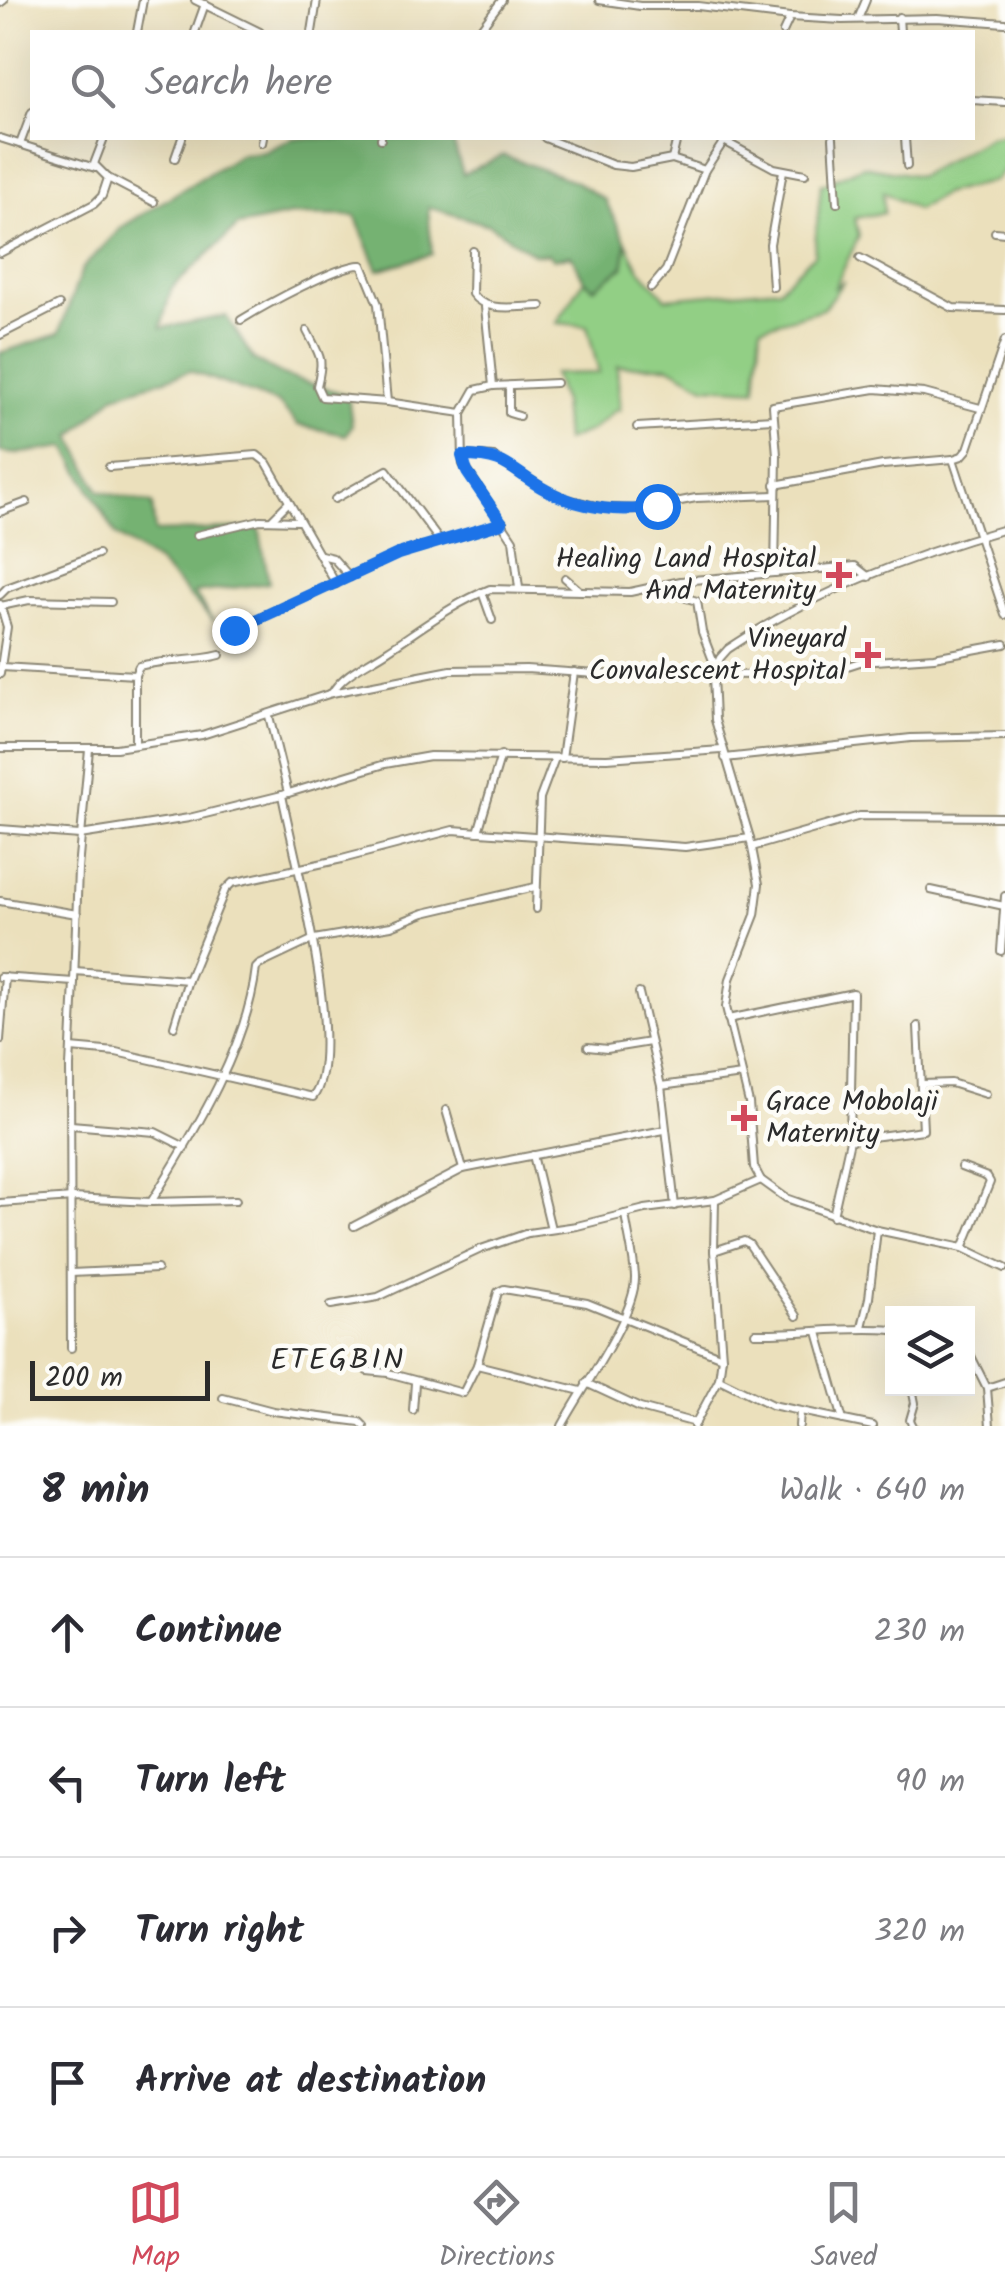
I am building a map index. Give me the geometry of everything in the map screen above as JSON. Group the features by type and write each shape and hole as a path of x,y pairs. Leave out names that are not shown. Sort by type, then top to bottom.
{"street":[{"path":"137,30 143,0"},
{"path":"195,0 256,30"},
{"path":"221,0 224,12"},
{"path":"312,30 317,0"},
{"path":"480,30 502,0"},
{"path":"599,0 640,6 699,3 764,9 790,17 899,17 1005,23"},
{"path":"858,19 866,0"},
{"path":"196,30 205,4"},
{"path":"784,30 790,17"},
{"path":"899,17 900,30"},
{"path":"975,100 1005,102"},
{"path":"20,144 30,117"},
{"path":"0,138 95,168 154,202"},
{"path":"95,168 103,140"},
{"path":"174,158 181,140"},
{"path":"550,140 624,167 672,160 705,170"},
{"path":"672,160 676,140"},
{"path":"651,288 666,270 705,170 724,140"},
{"path":"727,140 782,171 805,174"},
{"path":"833,140 837,203"},
{"path":"905,140 908,166"},
{"path":"773,287 770,244 782,171"},
{"path":"0,253 94,204 102,196 108,178"},
{"path":"995,232 1005,232"},
{"path":"474,252 472,294 486,307 492,386"},
{"path":"860,258 954,308 1005,310"},
{"path":"241,320 326,274 362,265 378,304 387,402"},
{"path":"0,335 60,305"},
{"path":"486,307 541,306"},
{"path":"308,331 322,366 318,393 326,398 462,413"},
{"path":"776,485 884,465 962,456 968,449 1005,340"},
{"path":"519,588 516,553 502,523 467,472 462,456 462,413 475,390 556,383"},
{"path":"509,386 509,413 519,416"},
{"path":"775,574 777,455 773,406 875,389 924,393 980,408"},
{"path":"637,427 773,419"},
{"path":"109,468 257,455 266,462 336,584"},
{"path":"462,456 494,457 567,500 604,508 640,510 696,498 775,494"},
{"path":"953,459 1005,615"},
{"path":"335,500 386,470 438,540"},
{"path":"0,512 27,502"},
{"path":"271,520 289,502"},
{"path":"197,535 271,520 298,521"},
{"path":"234,630 387,559 502,523"},
{"path":"715,671 728,649 742,640 869,576 1005,529"},
{"path":"0,595 7,588 98,554"},
{"path":"318,555 333,558 350,577"},
{"path":"332,693 341,680 482,592 519,588 630,592 681,581 804,568 855,566 869,576"},
{"path":"565,578 581,592"},
{"path":"655,589 697,600 702,632 715,671 715,720 752,847 758,884 755,915 726,992 728,1019 749,1103 750,1152 762,1180 786,1198 834,1216 877,1230 963,1248 1005,1268"},
{"path":"482,592 492,620"},
{"path":"110,602 29,600 0,605 8,627 1,671 136,674"},
{"path":"0,748 89,749 202,736 332,693 451,670 715,671 750,677 829,672 860,662 934,658 1005,644"},
{"path":"135,745 139,666 220,655"},
{"path":"536,909 540,798 559,758 574,672"},
{"path":"71,1048 116,1052 222,1074 306,1097 313,1097 318,1090 324,1030 314,939 296,868 269,716"},
{"path":"0,829 80,834 189,818 404,760 501,755 559,758 724,754 910,738 1005,736"},
{"path":"71,1348 71,1048 80,834 89,749"},
{"path":"478,832 501,755"},
{"path":"752,847 860,816 1005,817"},
{"path":"174,1026 188,980 228,886 453,830 684,847 750,838"},
{"path":"151,1202 222,1074 252,1003 256,968 272,956 314,939 391,926 424,913 536,887"},
{"path":"931,890 1004,906"},
{"path":"1001,952 1005,896"},
{"path":"0,901 76,914"},
{"path":"75,971 188,980"},
{"path":"0,1040 3,976 74,982"},
{"path":"639,993 661,1086 675,1206"},
{"path":"728,1019 853,993 850,1140 834,1216"},
{"path":"850,1140 922,1130 918,1026"},
{"path":"588,1047 608,1049 650,1042"},
{"path":"661,1086 742,1075"},
{"path":"923,1084 951,1083 986,1094"},
{"path":"446,1110 462,1170"},
{"path":"71,1125 155,1132 185,1146"},
{"path":"354,1226 462,1170 664,1130"},
{"path":"532,1155 551,1229"},
{"path":"961,1166 990,1182 963,1248"},
{"path":"330,1305 378,1297 481,1249 528,1232 715,1200 762,1180"},
{"path":"0,1203 73,1198 151,1202 236,1200"},
{"path":"477,1365 583,1387 695,1424 719,1378 722,1358 714,1251 715,1200"},
{"path":"562,1426 625,1318 635,1280 625,1214"},
{"path":"862,1327 877,1230"},
{"path":"714,1251 744,1241 749,1244 797,1316"},
{"path":"70,1273 157,1269"},
{"path":"367,1371 463,1393 477,1365 498,1292 504,1288 577,1300 722,1358"},
{"path":"755,1333 885,1329"},
{"path":"818,1332 843,1420"},
{"path":"975,1364 987,1388 990,1426"},
{"path":"719,1378 757,1400 873,1426"},
{"path":"987,1388 1005,1382"},
{"path":"413,1410 416,1383"},
{"path":"913,1426 910,1420 914,1396"},
{"path":"223,1398 272,1411 360,1422 364,1426"},
{"path":"800,1412 800,1426"}],"green space":[{"path":"1005,134 1005,169 994,181 943,194 917,210 883,192 884,213 855,218 859,236 835,287 844,281 823,309 761,327 756,389 705,386 669,366 617,366 620,410 591,431 565,441 562,400 553,374 599,373 587,326 557,323 584,280 594,287 624,267 626,242 639,268 666,298 779,288 814,255 821,185 863,166 919,176 989,137"},
{"path":"289,140 453,140 463,174 503,155 574,181 605,200 626,242 624,266 594,288 584,280 571,255 554,259 548,254 534,254 489,225 428,207 432,254 378,270 355,216 291,215 238,226 171,289 161,328 226,316 254,360 285,376 348,395 352,425 346,435 298,425 278,403 190,371 115,395 72,436 99,491 152,504 155,532 259,528 269,583 194,593 213,621 158,563 116,535 66,447 15,454 0,452 0,353 59,334 82,269 122,227 239,155 264,152"}],"place":[{"name":"Healing Land Hospital And Maternity","path":"839,575"},
{"name":"Vineyard Convalescent Hospital","path":"868,655"},
{"name":"Grace Mobolaji Maternity","path":"744,1118"}],"district":[{"name":"ETEGBIN","path":"338,1361"}],"route":[{"path":"234,630 398,554 502,523 467,472 462,456 502,460 567,500 626,510 657,506"}]}
